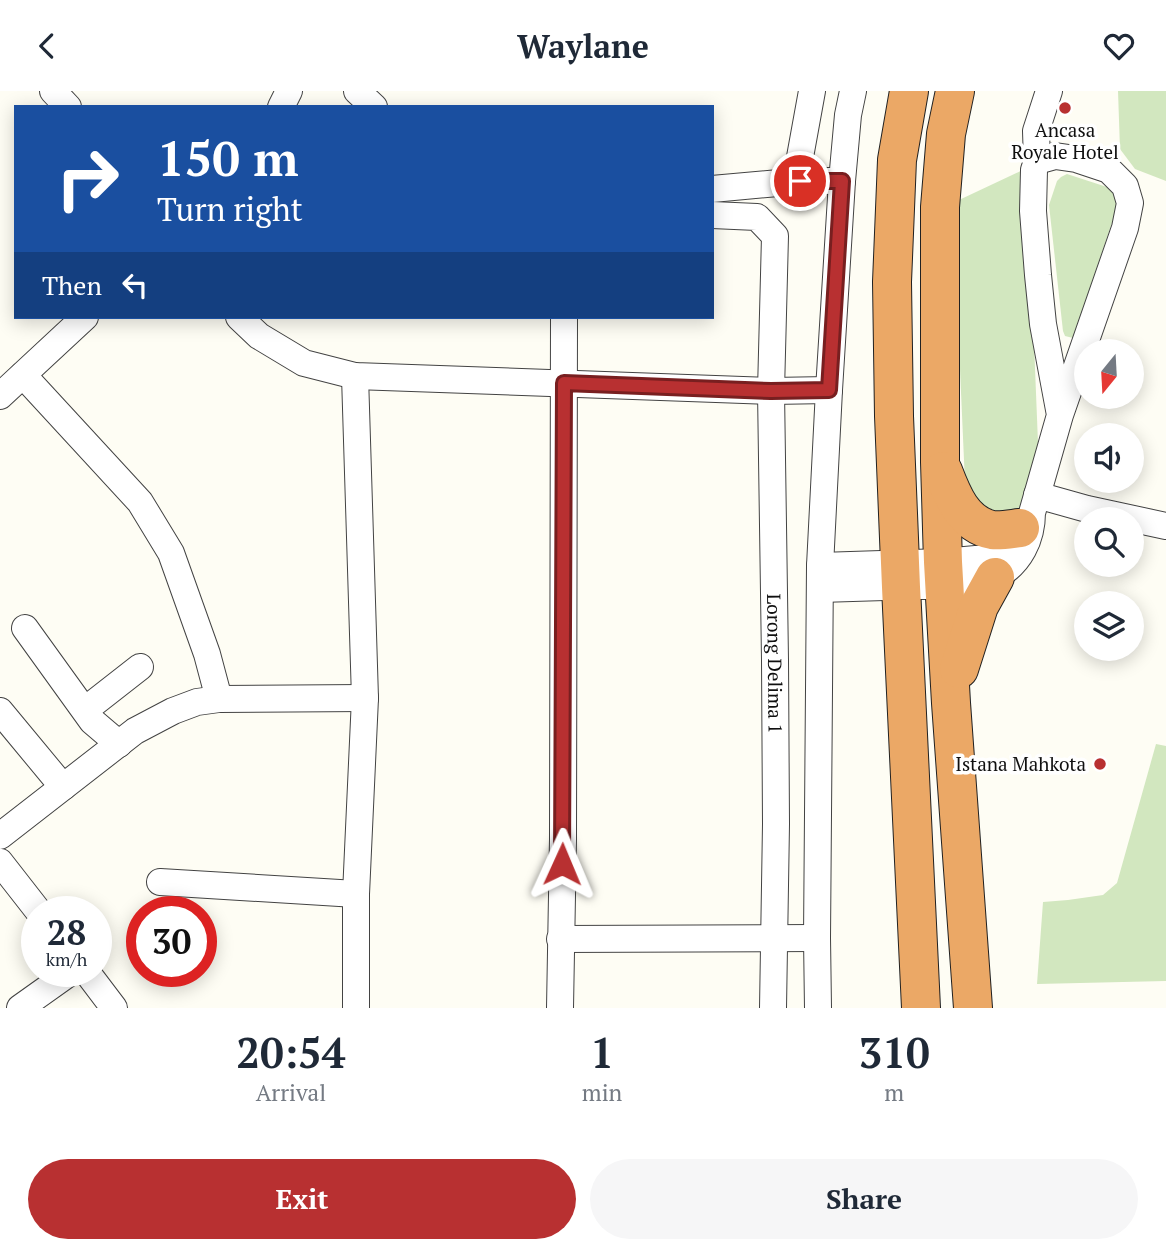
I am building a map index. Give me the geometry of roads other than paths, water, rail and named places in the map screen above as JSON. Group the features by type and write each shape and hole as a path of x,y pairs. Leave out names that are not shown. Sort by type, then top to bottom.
{"highway":[{"path":"909,91 897,160 892,282 900,575 922,1008"},
{"path":"955,91 946,134 940,207 940,462 951,703 973,1008"},
{"path":"940,462 959,507 978,524 995,530 1030,512"},
{"path":"951,703 978,605 995,577"}],"street":[{"path":"53,91 66,105"},
{"path":"356,91 372,105"},
{"path":"800,181 800,157 811,91"},
{"path":"818,1008 820,577 842,181 853,91"},
{"path":"1049,91 1036,131 1037,161 1034,170 1033,211 1043,324 1060,415"},
{"path":"820,577 944,574 995,554 1003,548 1030,512 1060,415 1125,228 1130,203 1125,186 1109,170 1076,159 1055,156 1037,161"},
{"path":"714,189 800,181 842,181"},
{"name":"Lorong Delima 1","path":"714,215 757,217 775,236 771,391 776,674 774,1008"},
{"path":"0,396 83,319"},
{"path":"241,319 258,336 304,363 355,376 771,391 829,390"},
{"path":"560,1008 564,319"},
{"path":"23,375 140,502 165,543 207,654 219,699"},
{"path":"355,376 365,698 356,894 356,1008"},
{"path":"1030,512 1087,509 1166,526"},
{"path":"944,574 968,584 995,577 1012,565 1027,544 1032,527 1030,512"},
{"path":"25,628 92,721 119,744"},
{"path":"85,710 140,667"},
{"path":"0,836 135,731 173,711 197,702 219,699 365,698"},
{"path":"0,711 63,787"},
{"path":"0,862 27,896"},
{"path":"160,882 356,894"},
{"path":"560,939 817,938"},
{"path":"20,1008 50,987"},
{"path":"98,987 114,1008"}],"place":[{"name":"Ancasa Royale Hotel","path":"1065,108"},
{"name":"Istana Mahkota","path":"1100,764"}]}
